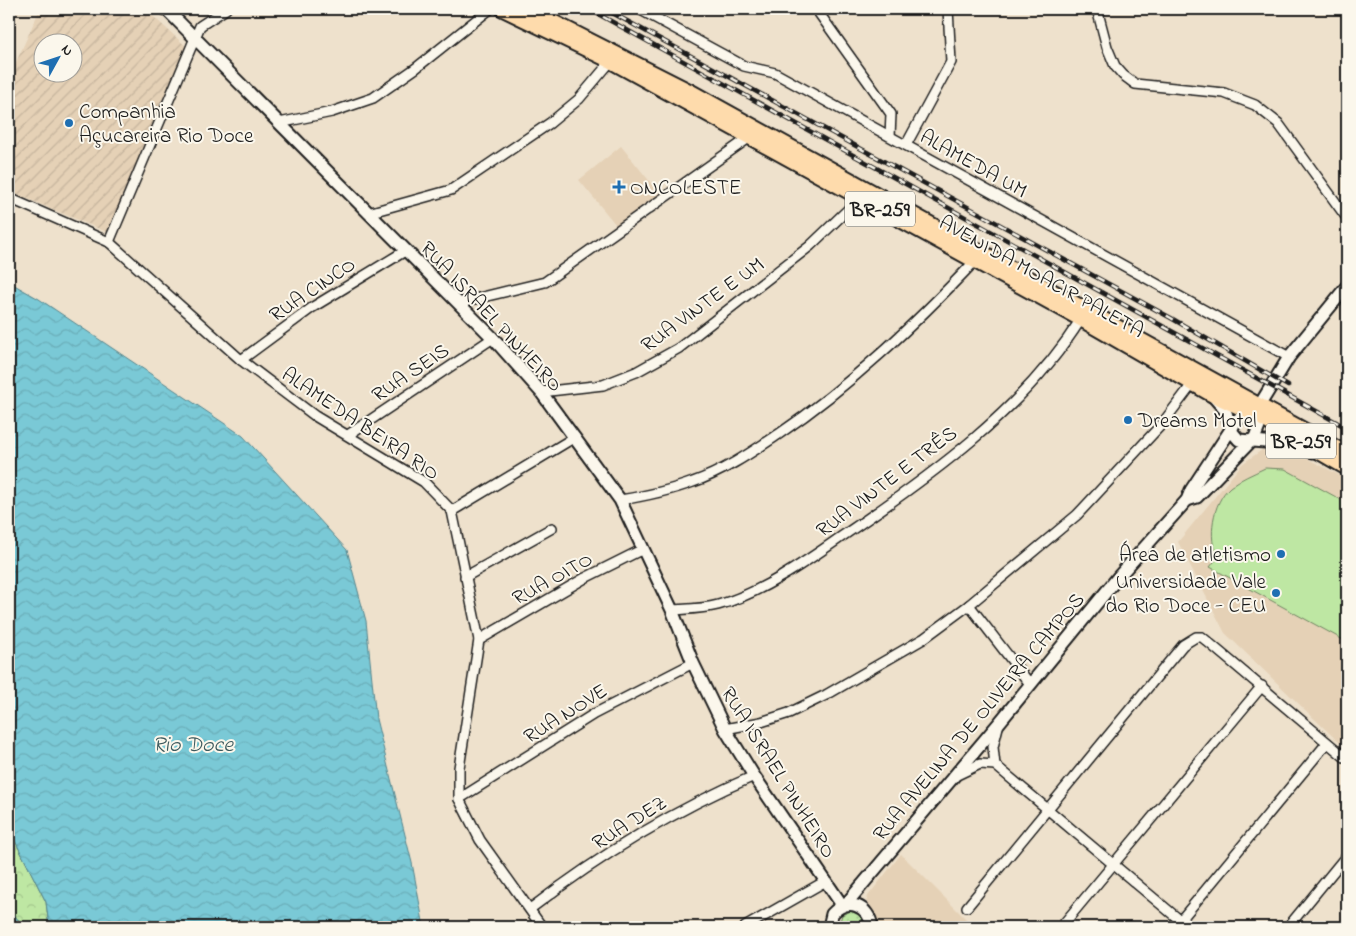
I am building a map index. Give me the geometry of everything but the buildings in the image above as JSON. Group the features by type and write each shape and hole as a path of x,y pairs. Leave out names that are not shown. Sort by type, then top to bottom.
{"main road":[{"name":"AVENIDA MOACIR PALETA","path":"503,9 612,62 750,137 974,262 1081,319 1211,394 1256,410 1324,456 1347,468"},
{"name":"AVENIDA MOACIR PALETA","path":"527,9 689,91 1256,410 1347,454"}],"street":[{"name":"RUA ISRAEL PINHEIRO","path":"166,9 196,37 458,303 541,392 620,500 672,610 692,663 725,729 824,882 844,905"},
{"path":"109,242 200,26 226,9"},
{"path":"279,123 332,112 373,98 416,68 490,9"},
{"name":"ALAMEDA UM","path":"639,9 744,66 775,73 833,107 890,136 1289,357"},
{"path":"816,9 891,114 890,136"},
{"path":"906,145 951,62 948,9"},
{"path":"1097,9 1106,47 1115,66 1123,75 1136,84 1224,93 1255,105 1278,123 1347,218"},
{"path":"368,213 451,190 550,124 579,99 612,62"},
{"path":"458,303 545,282 750,137"},
{"name":"ALAMEDA BEIRA RIO","path":"9,198 109,242 241,360 315,416 424,482 452,511"},
{"name":"RUA VINTE E UM","path":"541,392 602,385 636,372 679,348 802,252 860,198"},
{"name":"RUA CINCO","path":"241,360 328,296 405,251"},
{"path":"620,500 656,495 695,482 751,454 811,412 860,372 937,301 974,262"},
{"path":"1256,410 1289,357 1347,286"},
{"name":"RUA VINTE E TRÊS","path":"672,610 719,605 749,592 813,556 886,507 943,464 989,424 1034,380 1081,319"},
{"name":"RUA SEIS","path":"348,435 492,338"},
{"path":"725,729 762,722 789,713 923,639 969,606 1077,515 1150,438 1193,382"},
{"path":"1211,394 1225,410 1239,440 1288,445 1324,456"},
{"name":"RUA AVELINA DE OLIVEIRA CAMPOS","path":"829,927 832,914 844,905 955,776 1119,576 1187,500 1191,490 1240,417 1256,410 1260,427 1249,442 1197,497 1187,500"},
{"path":"542,927 480,840 459,799 459,768 479,640 452,511 575,437"},
{"path":"465,577 552,528"},
{"name":"RUA OITO","path":"479,640 585,578 643,549"},
{"path":"969,606 1030,684"},
{"path":"967,907 1183,646 1196,636 1202,637 1347,759"},
{"name":"RUA NOVE","path":"459,799 594,714 692,663"},
{"path":"1061,927 1262,686"},
{"path":"995,765 993,748 999,723"},
{"path":"1177,924 1327,743"},
{"path":"955,776 980,764 995,765 1112,865 1177,924 1188,927"},
{"name":"RUA DEZ","path":"530,909 578,875 651,828 710,794 754,776"},
{"path":"1288,927 1347,855"},
{"path":"745,927 824,882"},
{"path":"858,889 858,900 870,917 872,927"},
{"path":"844,905 856,905 865,910"}],"shaded area":[{"name":"Companhia Açucareira Rio Doce","path":"40,9 145,9 188,48 109,233 9,191 9,78"},
{"name":"ONCOLESTE","path":"621,146 660,194 616,225 579,180"},
{"name":"Universidade Vale do Rio Doce - CEU","path":"1262,450 1286,452 1306,458 1347,479 1347,750 1225,633 1178,542 1242,464"},
{"path":"901,854 974,927 876,927 877,921 867,903 868,896"}],"green space":[{"name":"Área de atletismo","path":"1265,468 1285,469 1347,503 1347,642 1210,567 1217,558 1212,531 1219,502 1230,487"},
{"path":"9,829 46,902 49,927 25,927 9,910"},
{"path":"850,911 862,916 865,927 838,927 842,915"}],"water":[{"name":"Rio Doce","path":"9,282 39,299 243,436 347,550 366,621 376,719 412,863 424,927 49,927 46,902 9,829"},
{"path":"9,910 25,927 9,927"}],"railway":[{"path":"589,9 1347,428"},
{"path":"605,9 1171,318 1288,386"}],"place":[{"name":"Companhia Açucareira Rio Doce","path":"69,123"},
{"name":"ONCOLESTE","path":"619,187"},
{"name":"Dreams Motel","path":"1128,420"},
{"name":"Área de atletismo","path":"1281,554"},
{"name":"Universidade Vale do Rio Doce - CEU","path":"1276,593"}]}
